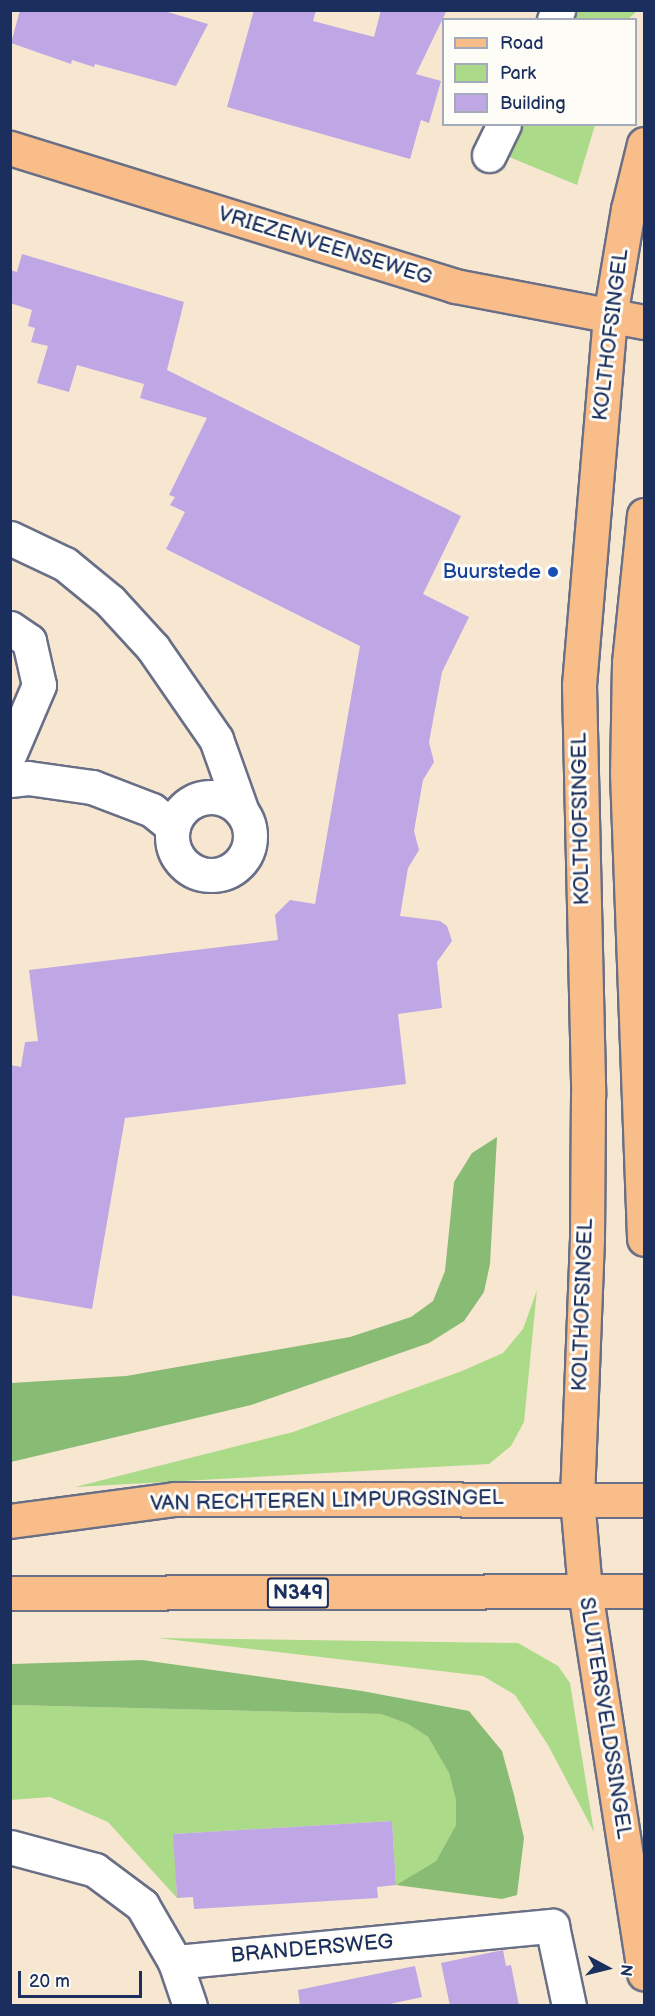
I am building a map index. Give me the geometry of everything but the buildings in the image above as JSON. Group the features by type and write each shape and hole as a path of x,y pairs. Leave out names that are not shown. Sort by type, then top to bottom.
{"main road":[{"name":"KOLTHOFSINGEL","path":"577,1498 587,1238 588,1095 579,685 610,316 628,209 645,144"},
{"name":"VRIEZENVEENSEWEG","path":"10,148 455,286 645,322"},
{"path":"645,515 629,663 627,773 645,1239"},
{"name":"VAN RECHTEREN LIMPURGSINGEL","path":"10,1521 174,1499 577,1498 645,1500"},
{"name":"SLUITERSVELDSSINGEL","path":"577,1498 585,1591 645,1973"},
{"path":"585,1591 645,1591"},
{"name":"N349","path":"10,1593 585,1591"}],"street":[{"path":"489,156 503,126"},
{"path":"10,538 65,564 110,602 153,648 216,739 248,824 247,850 236,865 219,874 205,875 182,862 175,852 173,827 186,806 209,797 227,801 242,813"},
{"path":"10,628 29,641 39,686 10,753"},
{"path":"10,780 28,778 92,787 152,810 173,827"},
{"path":"10,1847 95,1870 142,1905 175,1962 190,2006"},
{"name":"BRANDERSWEG","path":"175,1962 552,1926 569,2006"}],"green space":[{"path":"579,10 637,11 629,18 575,18"},
{"path":"522,126 595,126 577,185 507,156"},
{"path":"497,1137 490,1264 484,1292 464,1321 429,1343 251,1405 11,1462 11,1383 126,1376 350,1337 411,1317 433,1301 445,1271 454,1182 472,1153"},
{"path":"537,1290 524,1422 511,1446 489,1464 75,1487 293,1432 462,1371 503,1353 523,1329"},
{"path":"158,1638 518,1643 558,1666 570,1683 594,1832 548,1745 515,1695 483,1676"},
{"path":"142,1660 362,1691 469,1711 502,1751 514,1795 524,1838 517,1895 502,1899 396,1885 436,1861 456,1825 456,1801 449,1773 428,1737 408,1724 381,1714 11,1705 11,1664"},
{"path":"11,1705 381,1714 408,1724 428,1737 449,1773 456,1801 456,1825 436,1861 396,1885 392,1821 174,1834 177,1898 108,1822 50,1797 11,1800"}],"place":[{"name":"Buurstede","path":"553,572"}]}
